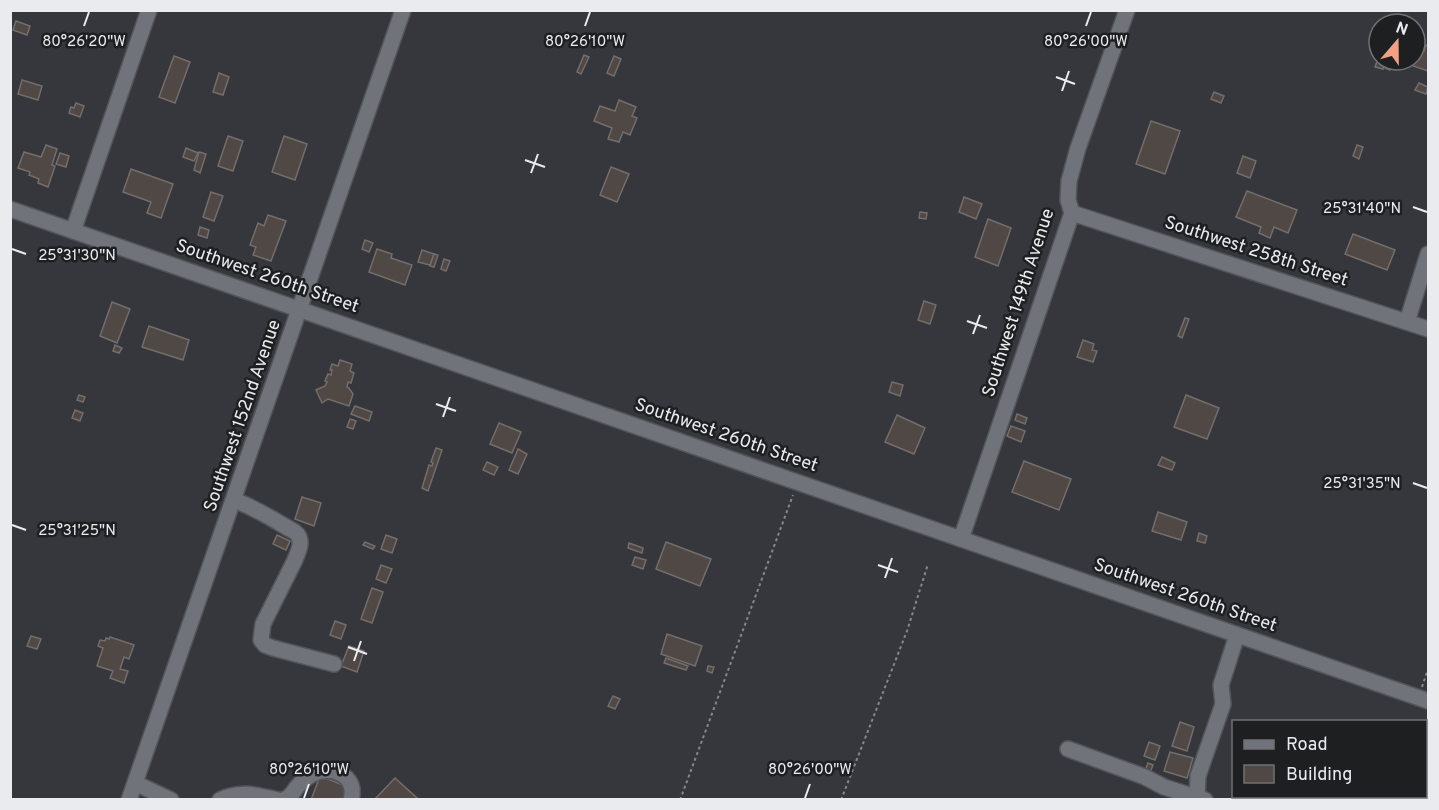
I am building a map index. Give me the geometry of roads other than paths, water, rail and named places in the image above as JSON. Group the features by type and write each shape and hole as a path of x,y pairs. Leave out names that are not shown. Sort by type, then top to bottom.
{"street":[{"path":"73,231 149,10"},
{"name":"Southwest 152nd Avenue","path":"129,800 403,10"},
{"name":"Southwest 149th Avenue","path":"961,539 1072,213 1068,200 1069,181 1078,148 1127,10"},
{"name":"Southwest 260th Street","path":"10,209 1423,699"},
{"name":"Southwest 258th Street","path":"1072,213 1428,329"},
{"path":"1407,322 1428,254"},
{"path":"234,500 250,506 295,532 301,539 294,562 263,624 261,640 273,648 334,664"},
{"path":"1068,749 1145,777 1164,787 1201,798 1198,776 1223,704 1221,685 1237,635"},
{"path":"283,800 289,798 308,775 319,771 340,773 348,779 352,785 351,800"},
{"path":"135,783 171,800"},
{"path":"220,800 238,794 278,800"}]}
